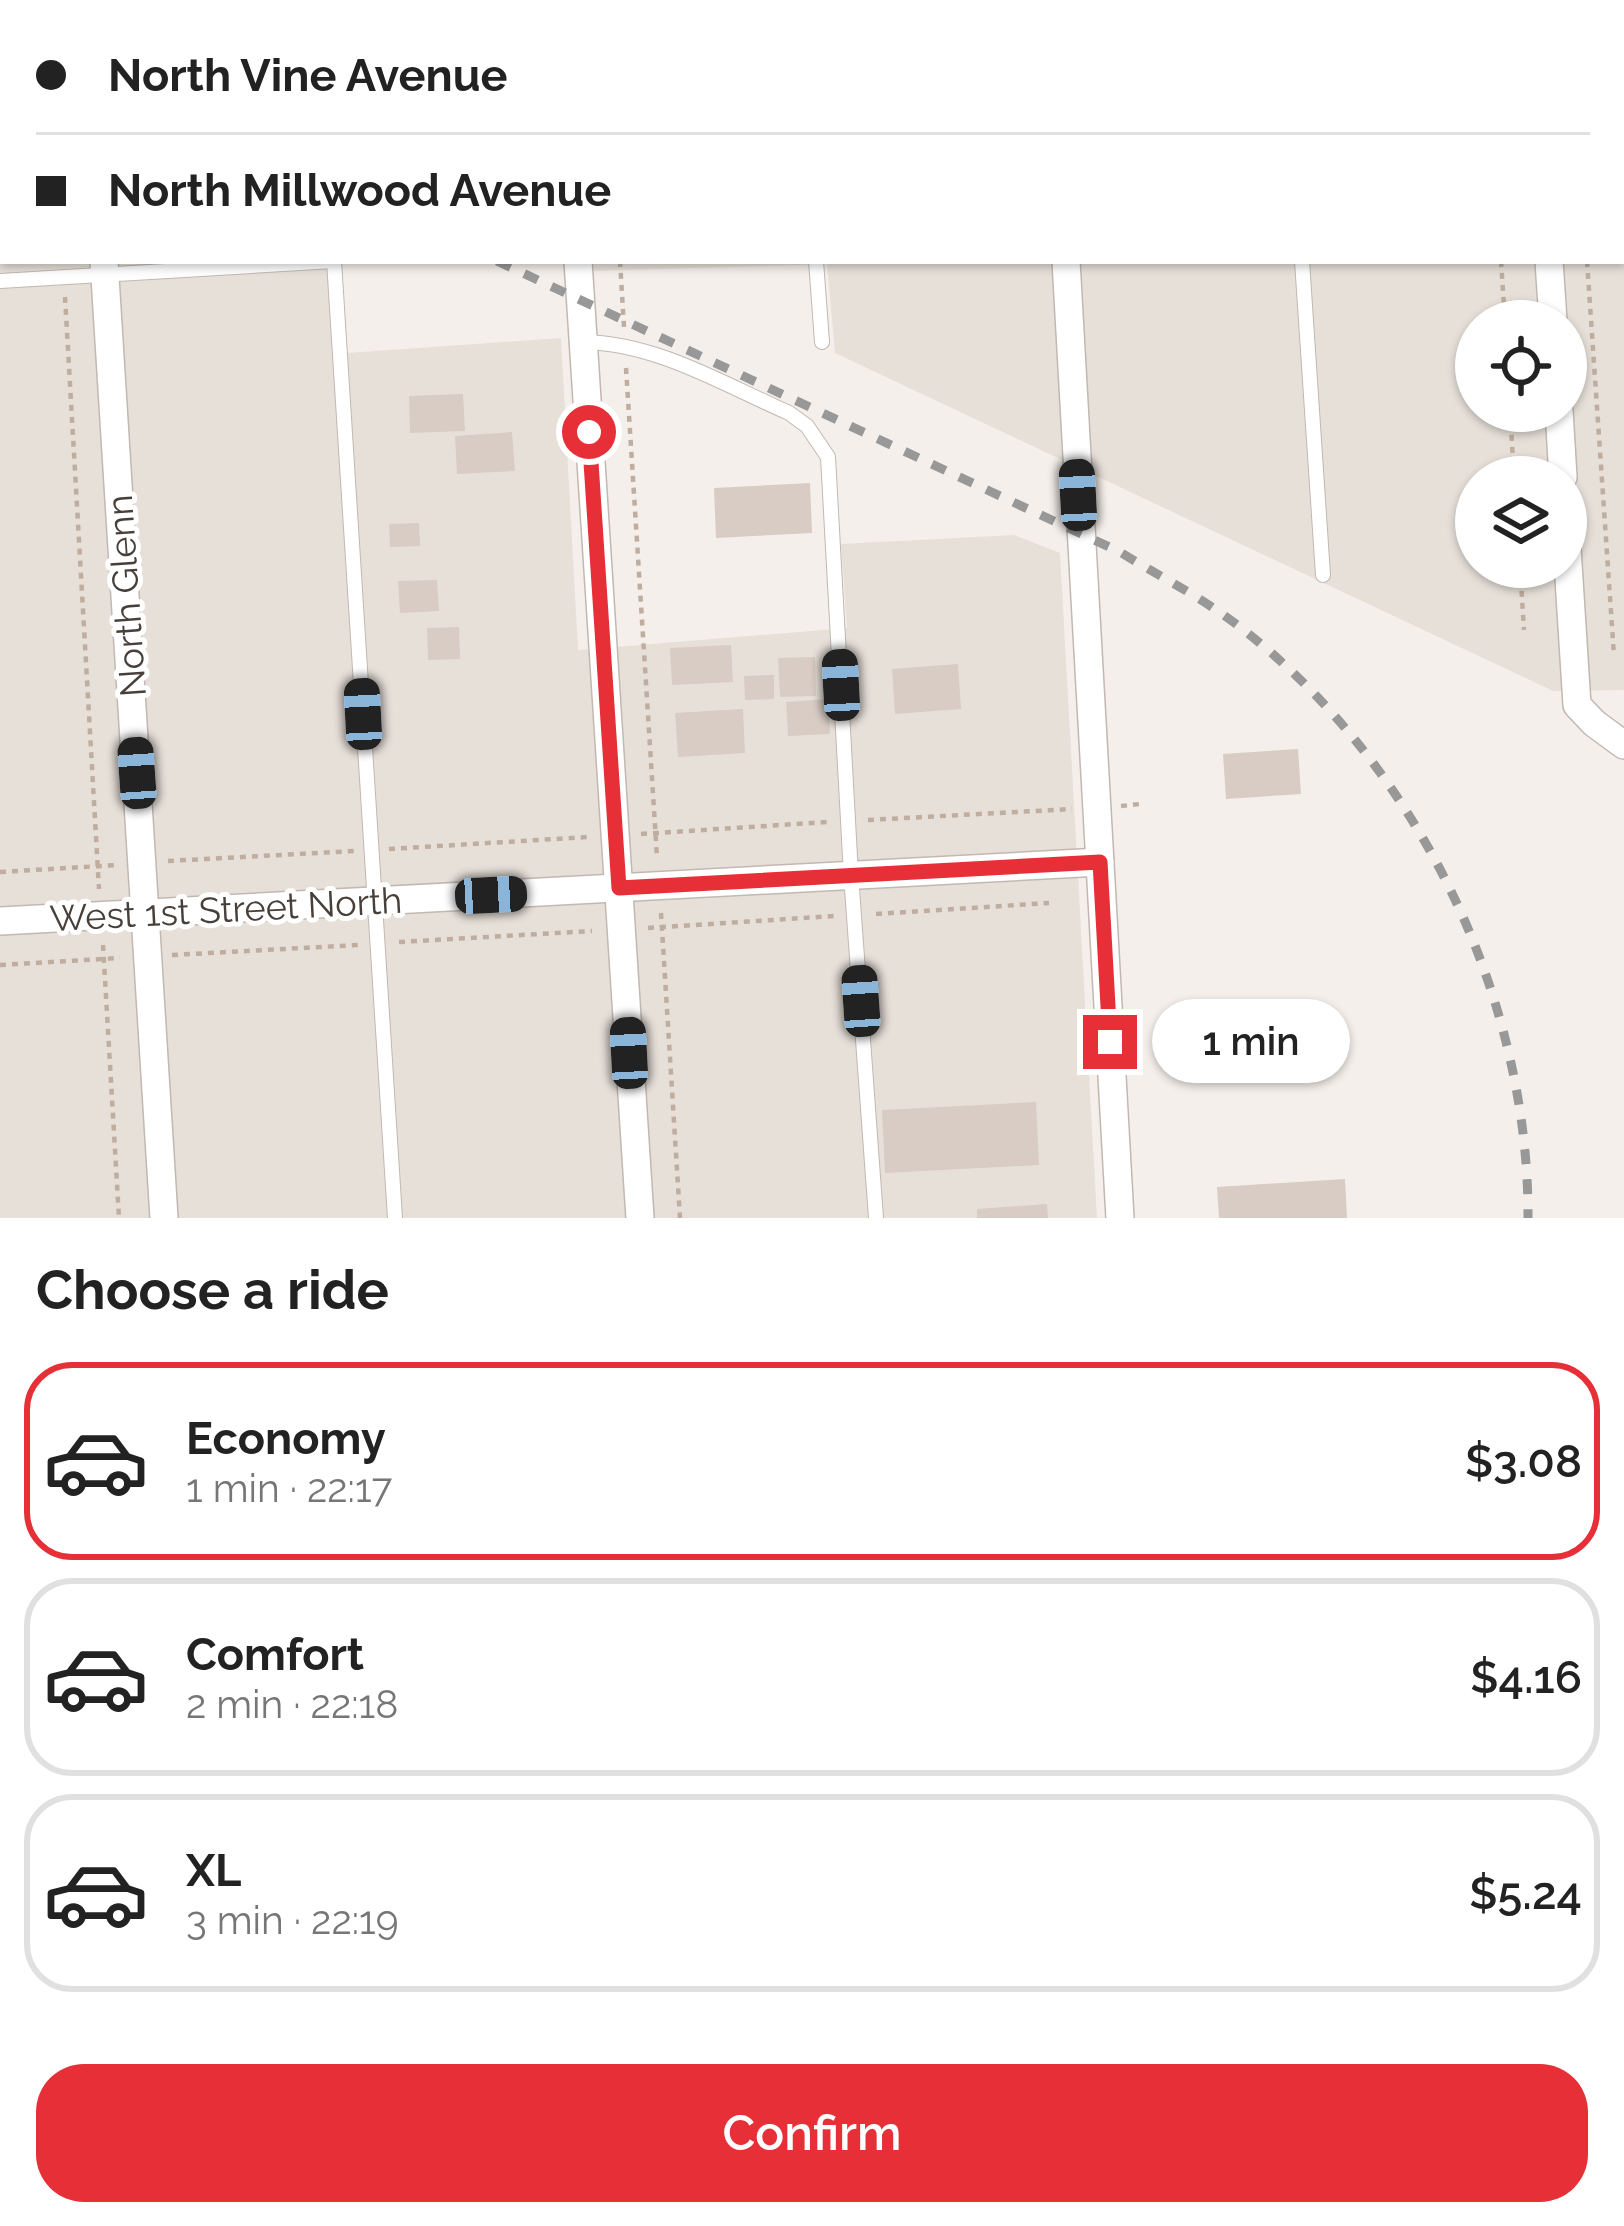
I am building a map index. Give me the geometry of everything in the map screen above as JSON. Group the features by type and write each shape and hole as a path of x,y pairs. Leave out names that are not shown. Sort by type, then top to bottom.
{"street":[{"path":"578,264 640,1218"},
{"path":"1066,264 1120,1218"},
{"path":"1550,264 1552,300"},
{"name":"North Glenn","path":"105,268 164,1218"},
{"path":"1569,588 1577,705 1624,745"},
{"name":"West 1st Street North","path":"0,921 1100,862"}],"lane":[{"path":"0,281 64,278 105,268 236,264"},
{"path":"334,264 395,1218"},
{"path":"816,264 822,342"},
{"path":"1302,264 1323,574"},
{"path":"583,342 625,345 652,353 789,413 807,426 828,457 876,1218"}],"path":[{"path":"620,264 657,857"},
{"path":"1501,264 1503,300"},
{"path":"1586,264 1614,656"},
{"path":"64,278 99,889"},
{"path":"1521,588 1524,630"},
{"path":"0,872 122,864"},
{"path":"660,908 680,1218"},
{"path":"102,939 118,1218"},
{"path":"0,965 124,958"}],"shaded area":[{"path":"0,264 328,264 333,354 561,338 578,650 847,628 841,544 1014,535 1060,553 1097,1218 0,1218"},
{"path":"593,264 827,264 594,271"},
{"path":"827,264 1624,264 1624,690 1553,691 835,353"}],"building":[{"path":"463,394 465,431 410,433 409,396"},
{"path":"512,432 515,471 457,474 455,436"},
{"path":"810,483 812,533 716,538 714,488"},
{"path":"419,523 420,546 390,547 389,524"},
{"path":"437,580 439,611 400,613 398,581"},
{"path":"459,627 460,659 428,660 427,628"},
{"path":"731,645 733,682 672,685 670,648"},
{"path":"815,657 816,696 780,697 778,658"},
{"path":"958,664 961,709 895,714 892,669"},
{"path":"774,675 774,699 745,700 744,676"},
{"path":"828,699 830,734 788,736 786,702"},
{"path":"743,709 745,753 678,757 675,713"},
{"path":"1298,749 1301,794 1226,799 1223,754"},
{"path":"1036,1102 1039,1165 885,1173 882,1110"},
{"path":"1345,1179 1347,1218 1219,1218 1217,1187"},
{"path":"1047,1204 1048,1218 977,1218 977,1209"}],"railway":[{"path":"503,264 1120,552 1222,614 1300,679 1357,743 1407,813 1450,888 1483,967 1508,1050 1523,1134 1528,1218"}],"route":[{"path":"589,432 619,888 1100,862 1110,1042"}]}
